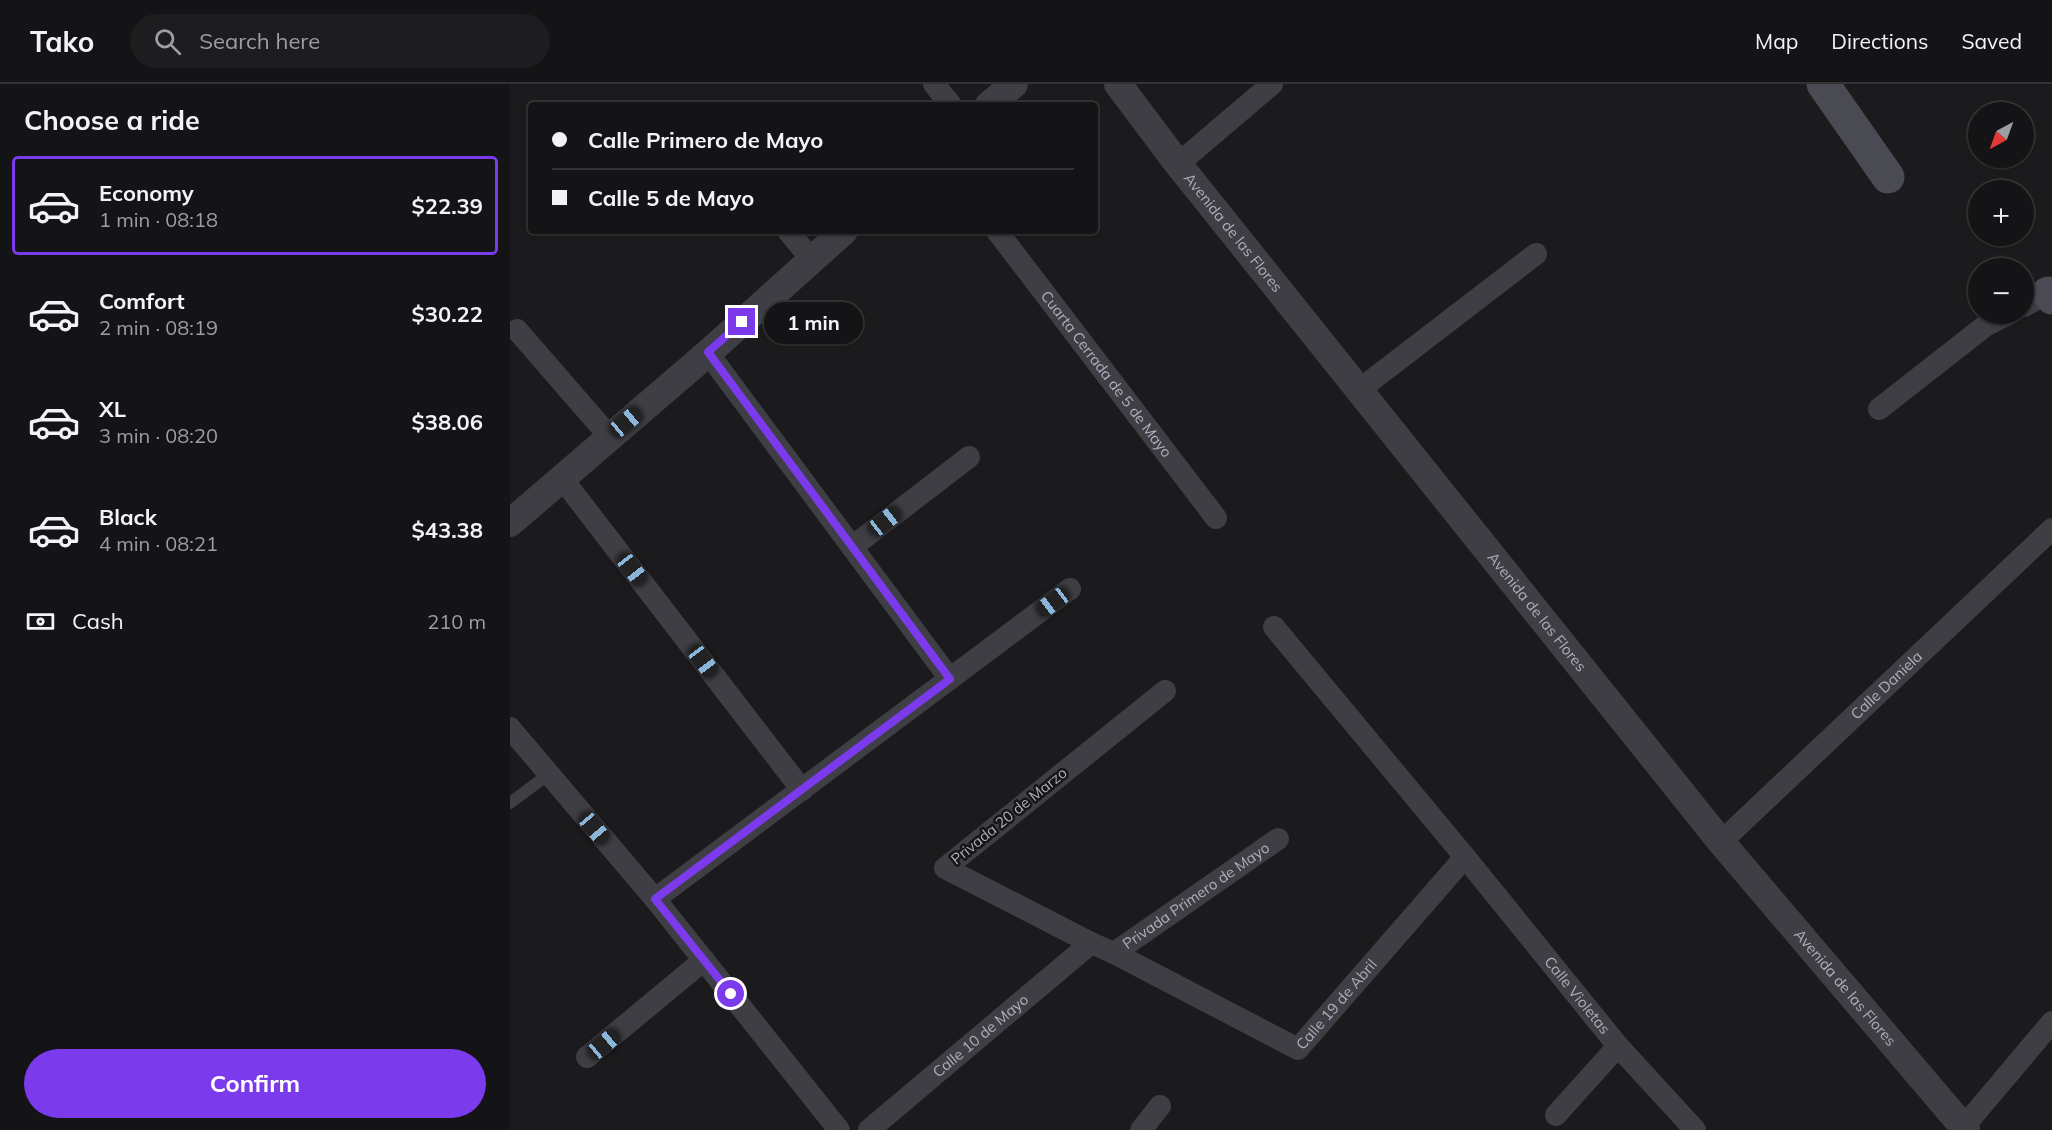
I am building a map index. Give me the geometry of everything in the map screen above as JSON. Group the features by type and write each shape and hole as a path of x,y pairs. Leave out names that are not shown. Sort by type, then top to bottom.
{"main road":[{"path":"1823,84 1888,177"}],"street":[{"path":"934,84 949,102"},
{"path":"993,102 1014,84"},
{"name":"Avenida de las Flores","path":"1118,84 1178,164 1721,842 1963,1129"},
{"path":"1178,164 1272,84"},
{"path":"790,234 812,260"},
{"path":"510,523 841,234"},
{"name":"Cuarta Cerrada de 5 de Mayo","path":"1000,234 1216,518"},
{"path":"1359,390 1536,254"},
{"path":"1879,409 1989,324"},
{"path":"517,330 609,436"},
{"path":"708,352 950,679"},
{"path":"852,547 969,457"},
{"path":"561,477 802,790"},
{"name":"Calle Daniela","path":"1721,842 2052,529"},
{"path":"655,899 1070,589"},
{"name":"Calle Violetas","path":"1274,627 1465,856 1684,1126"},
{"name":"Privada 20 de Marzo","path":"1114,952 1091,943 945,868 1165,691"},
{"path":"510,728 655,899 839,1130"},
{"name":"Privada Primero de Mayo","path":"1114,952 1278,839"},
{"name":"Calle 19 de Abril","path":"1114,952 1298,1049 1465,856"},
{"name":"Calle 10 de Mayo","path":"869,1130 1091,943"},
{"path":"587,1057 704,960"},
{"path":"1963,1129 2052,1022"},
{"path":"1556,1115 1618,1046"},
{"path":"1141,1130 1160,1106"}],"lane":[{"path":"510,803 549,774"}],"route":[{"path":"731,994 655,899 950,679 708,352 742,322"}]}
